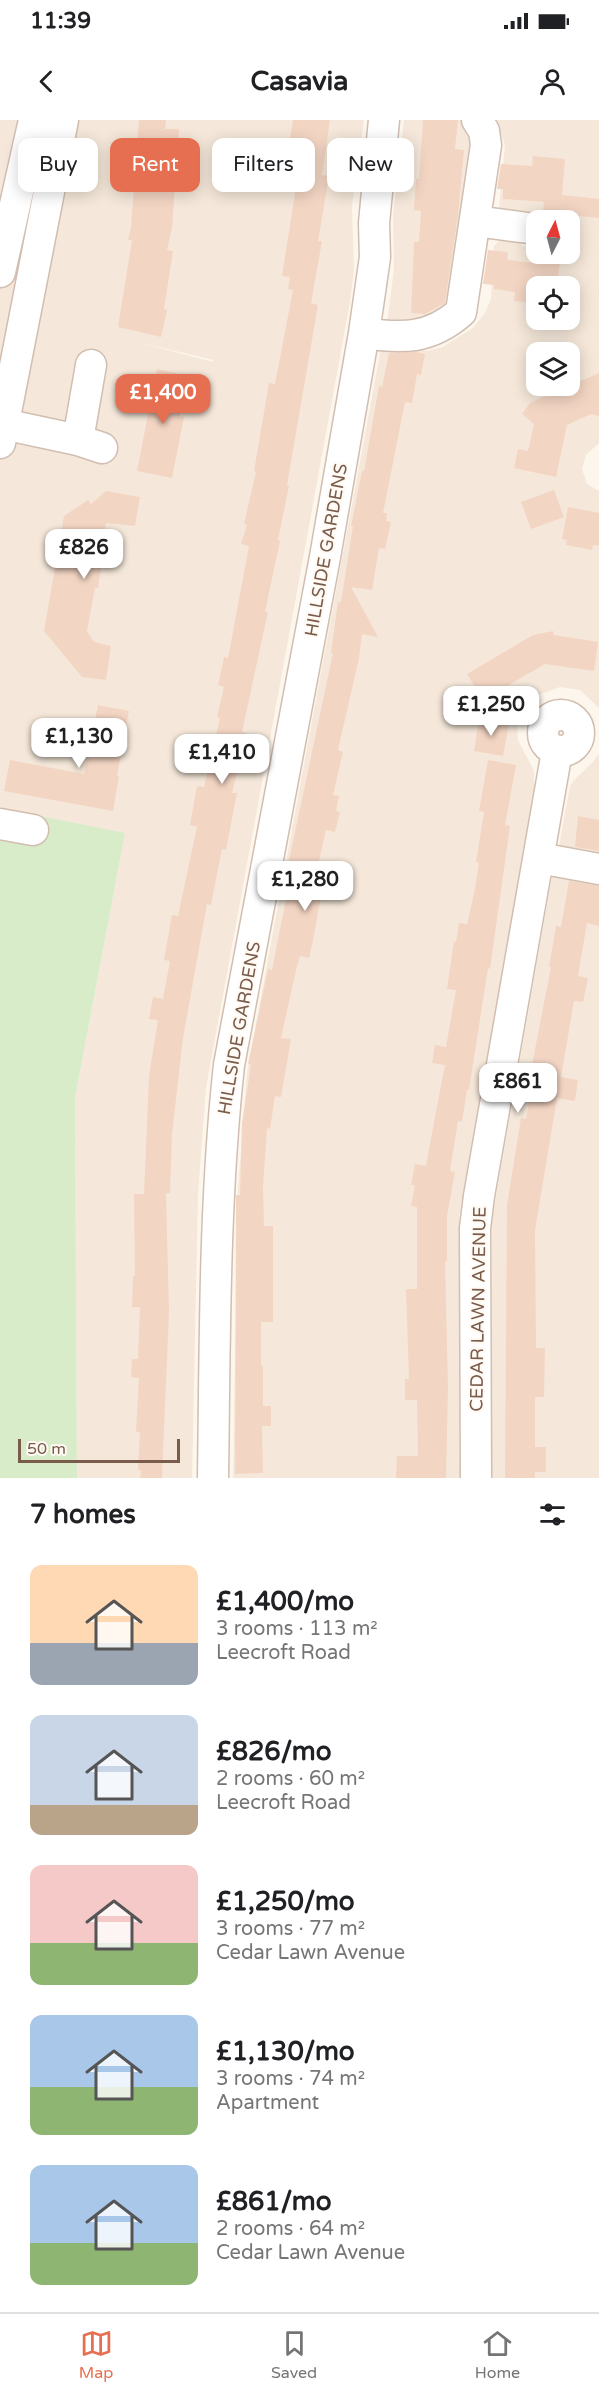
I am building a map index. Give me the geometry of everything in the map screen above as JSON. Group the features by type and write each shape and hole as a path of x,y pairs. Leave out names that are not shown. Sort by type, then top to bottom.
{"street":[{"path":"1,266 34,120"},
{"path":"63,120 2,433 90,444 91,365"},
{"name":"HILLSIDE GARDENS","path":"213,1478 218,1203 222,1125 229,1065 326,557 364,333 375,256 374,223 384,120"},
{"path":"364,333 417,336 436,330 461,312 486,146 484,132 477,120"},
{"path":"475,221 526,228"},
{"name":"CEDAR LAWN AVENUE","path":"476,1478 476,1228 481,1184 557,751"},
{"path":"0,824 33,830"},
{"path":"539,858 599,869"}],"shaded area":[{"path":"0,120 364,120 361,138 327,138 327,192 354,192 352,206 354,269 350,302 206,1088 198,1194 192,1478 77,1478 75,1098 125,833 0,815","holes":["134,341 213,360 213,362"]},
{"path":"404,120 475,120 453,318 387,324 394,269 393,215 396,192 414,192 414,138 402,138"},
{"path":"497,120 599,120 599,443 586,455 582,469 587,484 599,491 599,708 580,690 560,687 535,696 527,702 517,722 518,740 534,771 534,790 459,1216 460,1478 233,1478 238,1188 247,1073 381,348 390,345 426,351 443,347 473,328 485,313 491,299 494,246 504,236 520,241 522,246 526,246 526,264 580,264 580,210 526,210 526,220 498,220 505,145"},
{"path":"599,754 599,858 559,846 570,786"},
{"path":"558,872 599,880 599,1478 492,1478 492,1220 552,877"}],"green space":[{"path":"0,808 125,833 75,1098 77,1478 0,1478"}],"building":[{"path":"139,120 166,120 165,129 179,129 178,138 138,138"},
{"path":"293,120 330,120 322,175 327,176 327,188 318,241 322,241 311,303 318,305 278,540 280,541 265,612 268,612 242,732 247,733 232,793 237,793 226,850 222,849 211,905 207,904 183,1038 172,1134 170,1193 166,1193 169,1312 162,1478 140,1478 141,1470 138,1470 140,1432 136,1432 139,1378 131,1377 132,1359 138,1359 140,1307 132,1307 133,1276 135,1276 134,1194 144,1194 149,1076 158,1020 149,1019 153,997 163,999 170,961 164,960 172,915 178,916 197,827 190,825 197,786 204,787 220,718 217,717 224,687 218,685 224,657 228,658 249,546 241,544 247,525 244,524 256,472 254,471 269,383 275,384 293,290 288,289 290,277 282,276 295,192 315,192 315,138 290,138"},
{"path":"423,120 458,120 455,149 464,150 458,215 445,303 425,314 411,313 414,242 419,242 421,211 414,210 416,179 419,179"},
{"path":"533,156 565,159 562,195 599,199 599,218 580,216 580,210 543,210 544,202 503,199 503,189 497,189 501,164 532,166"},
{"path":"134,192 175,192 172,228 167,250 173,251 164,309 167,310 161,337 118,327 132,240 128,240"},
{"path":"488,250 508,252 507,260 526,264 560,264 558,276 526,276 526,303 514,301 515,292 494,289 494,285 483,284"},
{"path":"389,353 425,354 421,375 417,374 412,403 405,402 383,513 387,513 386,521 391,522 385,549 379,548 372,590 351,587 378,637 362,634 359,658 338,750 343,752 333,795 339,796 336,811 340,812 335,832 326,830 315,878 324,880 313,940 309,958 300,956 297,966 281,1038 291,1039 281,1097 275,1096 270,1129 267,1128 263,1187 264,1226 273,1226 273,1322 261,1322 261,1366 263,1366 263,1406 271,1406 271,1426 262,1426 263,1473 235,1474 236,1195 240,1195 242,1123 251,1065 248,1064 268,969 272,970 286,899 281,898 333,653 331,653 338,602 341,602 353,526 351,526 362,471 364,471 379,386 382,387"},
{"path":"157,369 188,376 180,416 184,417 172,478 137,471"},
{"path":"599,373 599,416 591,414 567,425 556,477 514,468 518,449 528,451 534,424 522,414 530,403 546,396 580,396 580,381"},
{"path":"554,490 564,517 531,529 521,502"},
{"path":"106,491 140,497 135,526 106,523 98,588 95,588 87,631 94,642 111,646 106,680 82,677 44,631 64,516 88,500 91,504"},
{"path":"568,507 599,513 599,546 593,545 592,550 566,545 567,540 562,539"},
{"path":"553,631 554,635 598,642 594,671 545,664 483,700 467,674 533,635"},
{"path":"98,705 129,711 113,811 4,791 10,760 84,774"},
{"path":"479,719 509,724 503,756 474,751"},
{"path":"488,760 516,765 505,825 510,826 490,969 488,968 469,1090 467,1090 462,1122 458,1121 450,1171 455,1172 447,1216 447,1261 445,1261 448,1387 446,1478 396,1478 397,1456 418,1456 417,1400 405,1400 405,1379 409,1379 406,1289 417,1289 417,1207 411,1206 415,1185 411,1185 415,1164 426,1166 445,1065 432,1063 435,1045 446,1047 456,990 447,989 454,941 456,942 459,923 467,924 474,894 479,863 476,862 484,812 479,811"},
{"path":"578,816 599,820 599,851 575,847"},
{"path":"569,881 599,886 599,926 587,923 578,976 588,978 583,1002 574,1001 561,1077 578,1080 575,1101 557,1098 535,1230 536,1348 545,1348 544,1397 535,1397 535,1447 546,1447 546,1472 535,1472 535,1478 505,1478 507,1205 521,1118 526,1119 536,1065 532,1065 551,967 549,967 556,926 561,927"}]}
